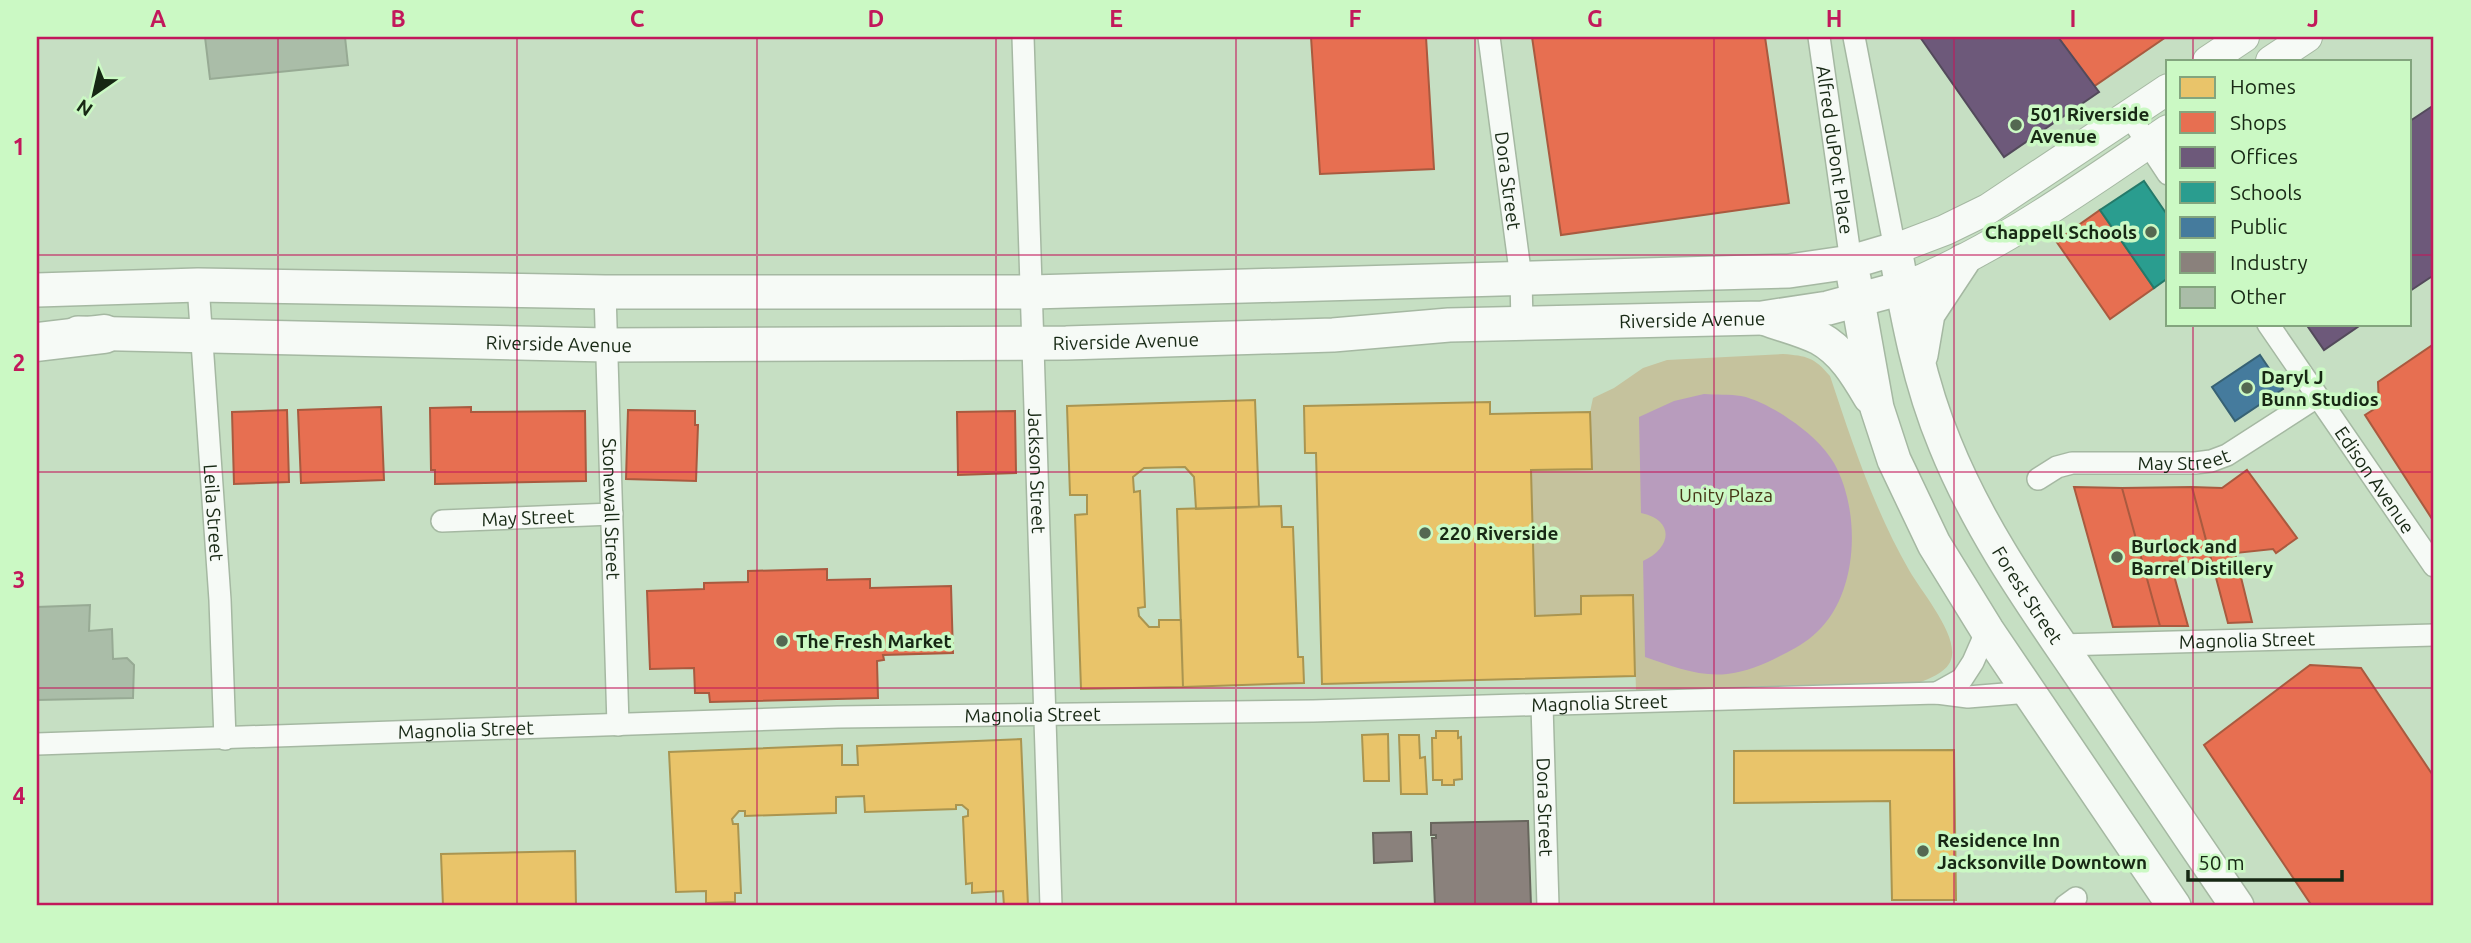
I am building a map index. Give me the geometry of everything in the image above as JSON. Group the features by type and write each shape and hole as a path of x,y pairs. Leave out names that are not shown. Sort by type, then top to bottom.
{"highway":[{"path":"37,342 104,334"}],"main road":[{"path":"2210,60 2244,37"},
{"path":"2272,60 2307,37"},
{"path":"37,290 198,285 605,292 1032,292 1789,271 1851,262 1945,230 1988,209 2166,90"},
{"name":"Riverside Avenue","path":"37,332 607,345 1033,343 1320,335 1449,325 1762,318 1858,301 1902,288 1964,261 2013,234 2158,137"},
{"name":"Forest Street","path":"1895,249 1919,364 1937,425 1972,504 2002,559 2237,906"},
{"path":"1919,364 1928,314 1964,261"},
{"path":"1851,262 1877,408 1917,512 1953,578 2174,906"},
{"path":"1762,318 1819,338 1838,352 1851,366 1877,408"}],"street":[{"name":"Jackson Street","path":"1023,37 1051,906"},
{"name":"Dora Street","path":"1489,37 1521,278 1522,324"},
{"name":"Alfred duPont Place","path":"1819,37 1851,262"},
{"name":"Alfred duPont Place","path":"1854,37 1895,249"},
{"path":"2129,115 2158,137 2166,167"},
{"name":"Leila Street","path":"198,285 220,600 225,739"},
{"name":"Stonewall Street","path":"605,292 618,725"},
{"name":"Edison Avenue","path":"2269,326 2434,566"},
{"name":"May Street","path":"2038,479 2057,467 2072,463 2211,461 2227,455 2317,397"},
{"name":"May Street","path":"442,520 612,514"},
{"path":"1937,693 1962,679 1987,630"},
{"name":"Magnolia Street","path":"2060,645 2434,635"},
{"name":"Magnolia Street","path":"37,744 838,717 1542,705 1937,693 1968,697 2029,692"},
{"name":"Dora Street","path":"1542,705 1548,906"}],"green space":[{"name":"Unity Plaza","path":"1783,354 1810,359 1830,376 1874,499 1896,547 1943,623 1952,645 1951,660 1941,672 1921,682 1636,690 1633,595 1581,596 1581,614 1535,616 1531,470 1592,469 1590,412 1593,398 1614,388 1643,368 1667,360"}],"shaded area":[{"path":"1704,394 1737,395 1753,400 1778,412 1808,433 1825,450 1843,482 1852,527 1848,574 1831,616 1817,632 1800,645 1769,661 1727,674 1696,672 1645,657 1643,561 1660,549 1666,535 1660,522 1641,513 1639,417 1674,401"}],"building: Homes":[{"path":"1255,400 1259,507 1196,509 1194,477 1185,467 1144,468 1133,477 1134,492 1140,491 1145,607 1138,608 1139,616 1149,627 1159,627 1159,620 1181,620 1183,687 1081,689 1075,515 1087,514 1087,495 1070,495 1067,406"},
{"name":"220 Riverside","path":"1490,402 1490,414 1590,412 1592,469 1531,470 1535,616 1581,614 1581,596 1633,595 1635,676 1322,684 1316,453 1305,453 1304,406"},
{"path":"1281,506 1282,527 1293,527 1298,657 1303,657 1304,683 1183,687 1177,509"},
{"path":"1436,731 1458,731 1458,738 1461,737 1462,779 1454,780 1454,785 1442,785 1442,780 1433,780 1432,738 1436,738"},
{"path":"1388,734 1389,781 1364,781 1362,735"},
{"path":"1399,735 1419,735 1420,758 1425,757 1427,794 1401,794"},
{"path":"1021,739 1028,906 1004,906 1003,891 972,893 972,883 966,884 963,817 968,816 968,810 962,805 956,805 956,809 865,812 864,796 836,797 836,813 745,816 745,811 739,811 732,819 733,824 738,824 741,893 735,893 735,902 706,903 706,891 676,892 669,752 842,745 842,765 858,765 857,746"},
{"name":"Residence Inn Jacksonville Downtown","path":"1954,750 1956,900 1892,900 1890,801 1734,803 1734,751"},
{"path":"575,851 576,906 443,906 441,854"}],"building: Shops":[{"path":"1311,37 1426,37 1434,169 1320,174"},
{"path":"1532,37 1765,37 1789,203 1561,235"},
{"path":"2058,37 2166,37 2093,87"},
{"path":"2100,210 2154,288 2110,319 2056,241"},
{"path":"2434,344 2434,522 2365,415 2379,406 2378,382"},
{"path":"381,407 384,480 301,483 298,410"},
{"path":"471,407 471,412 585,411 586,481 435,484 435,470 431,470 430,408"},
{"path":"287,410 289,482 234,484 232,412"},
{"path":"628,410 695,411 695,425 698,425 696,481 626,479"},
{"path":"1015,411 1016,473 958,475 957,412"},
{"path":"2247,470 2297,538 2276,553 2273,549 2235,553 2252,622 2228,623 2192,487 2222,488"},
{"name":"Burlock and Barrel Distillery","path":"2074,487 2122,488 2160,626 2113,627"},
{"path":"2192,487 2212,563 2170,561 2188,626 2160,626 2122,488"},
{"path":"827,569 827,580 870,579 870,588 951,586 953,653 883,655 884,660 877,661 878,698 710,702 709,693 695,693 694,668 650,669 647,591 704,589 704,583 748,582 748,571"},
{"path":"2310,665 2361,668 2434,777 2434,906 2312,906 2204,745"}],"building: Offices":[{"name":"501 Riverside Avenue","path":"1920,37 2058,37 2099,92 2004,157"},
{"path":"2434,105 2434,275 2412,290 2412,120"},
{"path":"2307,326 2359,326 2324,350"}],"building: Schools":[{"path":"2144,181 2166,213 2166,279 2154,288 2100,210"}],"building: Public":[{"name":"Daryl J Bunn Studios","path":"2260,355 2283,389 2235,421 2212,387"}],"building: Industry":[{"path":"1528,821 1531,906 1435,906 1432,838 1436,838 1436,835 1431,835 1431,823"},
{"path":"1411,832 1412,861 1374,863 1373,833"}],"building: Other":[{"path":"205,37 345,37 348,65 210,79"},
{"path":"90,605 89,631 112,629 113,659 127,658 134,665 133,698 37,700 37,607"}],"place":[{"name":"501 Riverside Avenue","path":"2016,125"},
{"name":"Chappell Schools","path":"2151,232"},
{"name":"Daryl J Bunn Studios","path":"2247,388"},
{"name":"220 Riverside","path":"1425,533"},
{"name":"Burlock and Barrel Distillery","path":"2117,557"},
{"name":"The Fresh Market","path":"782,641"},
{"name":"Residence Inn Jacksonville Downtown","path":"1923,851"}]}
